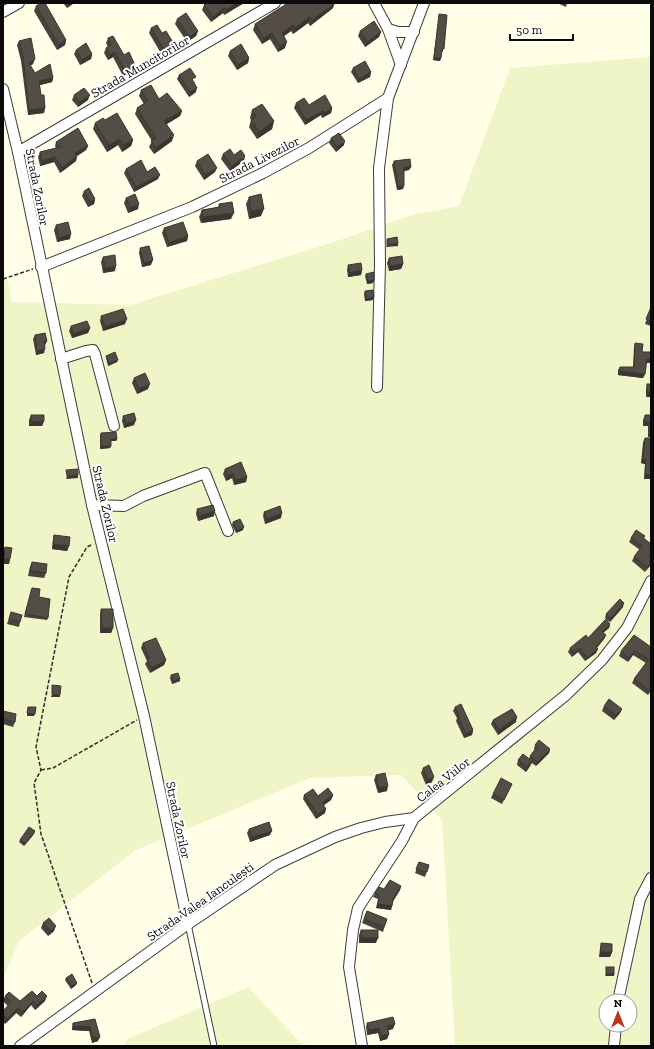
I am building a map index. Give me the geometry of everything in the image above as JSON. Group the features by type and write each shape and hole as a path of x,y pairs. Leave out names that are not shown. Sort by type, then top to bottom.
{"street":[{"path":"3,12 19,3"},
{"name":"Strada Muncitorilor","path":"18,152 275,3"},
{"path":"374,3 388,29 402,65"},
{"path":"377,387 380,264 379,168 388,98 402,65 424,3"},
{"path":"388,29 398,32 414,32"},
{"name":"Strada Zorilor","path":"3,89 18,152 92,505 144,716 188,924"},
{"name":"Strada Livezilor","path":"41,266 192,207 309,148 388,98"},
{"path":"61,358 86,350 93,350 96,354 114,426"},
{"path":"92,505 124,506 143,496 205,473 228,531"},
{"name":"Calea Viilor","path":"362,1046 348,967 353,930 358,908 414,818 566,695 602,660 627,628 651,581"},
{"name":"Strada Valea Ianculești","path":"20,1046 188,924 275,864 354,830 384,822 414,818"},
{"path":"620,993 640,899 651,878"},
{"path":"614,1046 615,1033"}],"lane":[{"path":"188,924 214,1046"}],"path":[{"path":"3,279 41,266"},
{"path":"95,993 42,834 34,783 42,770 36,747 69,577 87,547 102,542"},
{"path":"42,770 53,768 144,716"}],"green space":[{"path":"651,57 651,1046 455,1046 442,820 401,775 310,778 136,850 19,941 3,978 3,276 8,281 12,302 130,305 334,242 411,215 459,206 510,68"},
{"path":"248,987 304,1046 122,1046 129,1038"}],"building":[{"path":"41,3 45,3 66,40 59,45 36,6"},
{"path":"207,3 238,3 226,10 224,8 213,17 204,5"},
{"path":"288,3 335,3 312,20 310,17 295,28 293,25 282,33 287,42 280,46 272,33 264,38 255,24"},
{"path":"186,13 198,31 189,37 177,19"},
{"path":"439,14 447,15 444,49 442,49 441,58 434,58"},
{"path":"374,21 381,32 367,42 360,31"},
{"path":"157,25 162,33 166,31 174,44 164,50 151,28"},
{"path":"113,36 124,55 129,52 135,65 125,71 115,52 110,55 106,48 111,45 108,38"},
{"path":"31,38 35,59 29,63 35,73 50,64 53,78 39,81 41,95 44,95 45,108 29,110 23,56 19,41"},
{"path":"86,43 92,54 82,60 76,50"},
{"path":"241,44 249,58 238,65 230,51"},
{"path":"365,61 371,72 359,79 353,68"},
{"path":"190,68 196,77 192,79 197,88 190,92 179,75"},
{"path":"151,85 159,99 167,93 182,111 164,121 174,135 156,148 151,141 156,138 137,108 148,101 141,90"},
{"path":"84,88 90,95 79,102 74,95"},
{"path":"325,95 332,108 306,120 296,103 304,98 309,105"},
{"path":"262,104 274,121 259,132 251,120 256,117 252,110"},
{"path":"117,113 133,140 124,145 120,139 109,145 95,123 103,118 105,120"},
{"path":"78,128 88,146 75,153 77,156 62,168 55,157 42,161 40,152 60,147 56,142"},
{"path":"339,133 345,141 337,147 331,138"},
{"path":"230,149 234,155 241,150 245,156 232,166 223,154"},
{"path":"208,154 217,168 205,175 197,161"},
{"path":"410,159 411,167 404,167 404,186 398,187 394,161"},
{"path":"141,160 147,172 155,167 160,175 136,187 126,169"},
{"path":"89,188 95,199 90,202 84,191"},
{"path":"135,194 139,204 130,208 126,198"},
{"path":"261,194 264,209 251,211 249,197"},
{"path":"232,202 234,213 203,217 202,210 220,207 219,204"},
{"path":"68,222 71,234 59,238 56,225"},
{"path":"183,222 188,236 169,243 164,228"},
{"path":"397,237 398,243 387,245 387,239"},
{"path":"149,246 153,260 144,263 140,248"},
{"path":"115,255 116,266 105,268 103,257"},
{"path":"402,256 403,264 390,266 389,258"},
{"path":"361,263 362,270 350,273 348,265"},
{"path":"374,272 374,280 368,281 366,274"},
{"path":"373,290 374,297 366,299 365,291"},
{"path":"651,307 651,321 646,319"},
{"path":"123,309 127,319 105,327 101,316"},
{"path":"87,321 90,328 73,334 71,326"},
{"path":"45,333 47,341 44,341 45,349 37,351 35,335"},
{"path":"635,343 643,344 642,352 651,352 651,359 647,359 645,374 619,371 620,367 634,367"},
{"path":"115,352 118,360 109,363 106,356"},
{"path":"145,373 150,384 139,389 134,378"},
{"path":"647,384 651,384 651,392 647,392"},
{"path":"134,413 136,420 126,424 123,416"},
{"path":"31,415 44,415 44,421 31,422"},
{"path":"645,415 651,415 651,432 650,422 645,422"},
{"path":"116,432 117,439 111,439 111,446 101,446 101,433"},
{"path":"645,438 651,438 651,475 645,474 646,459 643,459"},
{"path":"241,462 247,477 235,480 233,473 228,476 225,469"},
{"path":"78,469 78,475 67,476 66,470"},
{"path":"213,505 215,511 199,516 197,509"},
{"path":"280,506 282,513 267,519 264,512"},
{"path":"240,519 244,527 237,531 233,522"},
{"path":"636,530 645,536 643,538 651,544 651,554 649,557 651,558 651,563 647,567 634,557 642,546 631,538"},
{"path":"54,535 70,537 69,546 53,544"},
{"path":"5,547 12,548 10,559 4,559"},
{"path":"32,562 47,564 46,573 30,571"},
{"path":"32,588 40,589 39,597 50,599 48,618 25,614"},
{"path":"620,599 624,603 611,618 606,614"},
{"path":"101,609 113,609 113,628 102,628"},
{"path":"11,612 22,615 20,622 9,619"},
{"path":"606,619 610,624 602,632 606,635 596,647 598,649 587,658 580,648 574,653 570,648 586,635 588,638"},
{"path":"634,635 651,647 650,691 634,679 649,659 635,651 629,658 621,651"},
{"path":"156,638 166,660 152,668 147,659 149,658 143,643"},
{"path":"178,673 180,679 173,681 171,675"},
{"path":"52,685 61,686 60,695 52,694"},
{"path":"609,699 622,709 616,715 604,706"},
{"path":"461,704 473,730 466,734 455,707"},
{"path":"28,707 36,707 35,714 27,713"},
{"path":"512,709 517,717 499,730 493,720"},
{"path":"3,711 16,714 15,722 3,719"},
{"path":"539,740 550,749 537,762 530,756 537,747 535,745"},
{"path":"523,754 532,761 527,767 518,760"},
{"path":"429,765 434,777 428,780 423,768"},
{"path":"385,773 388,786 379,788 376,775"},
{"path":"501,778 512,784 504,800 493,794"},
{"path":"328,788 333,795 322,803 326,809 318,814 304,795 313,789 318,796"},
{"path":"269,822 272,831 252,837 249,829"},
{"path":"29,827 35,831 25,844 20,840"},
{"path":"419,862 429,865 427,872 416,869"},
{"path":"390,880 401,886 393,899 392,906 378,904 379,895 375,893 379,887 384,889"},
{"path":"367,911 387,919 384,927 364,919"},
{"path":"49,918 56,926 50,931 43,923"},
{"path":"361,930 378,930 378,938 361,938"},
{"path":"601,943 612,944 612,952 601,952"},
{"path":"606,967 614,967 614,974 606,974"},
{"path":"72,974 77,983 72,986 66,978"},
{"path":"32,991 37,996 42,991 47,996 37,1005 33,1001 23,1012 18,1008 7,1019 3,1015 3,1011 11,1002 5,996 9,992 20,1001"},
{"path":"393,1017 395,1024 387,1026 389,1034 381,1036 379,1028 369,1030 367,1023"},
{"path":"95,1019 100,1037 93,1038 90,1027 73,1026 73,1023"}]}
